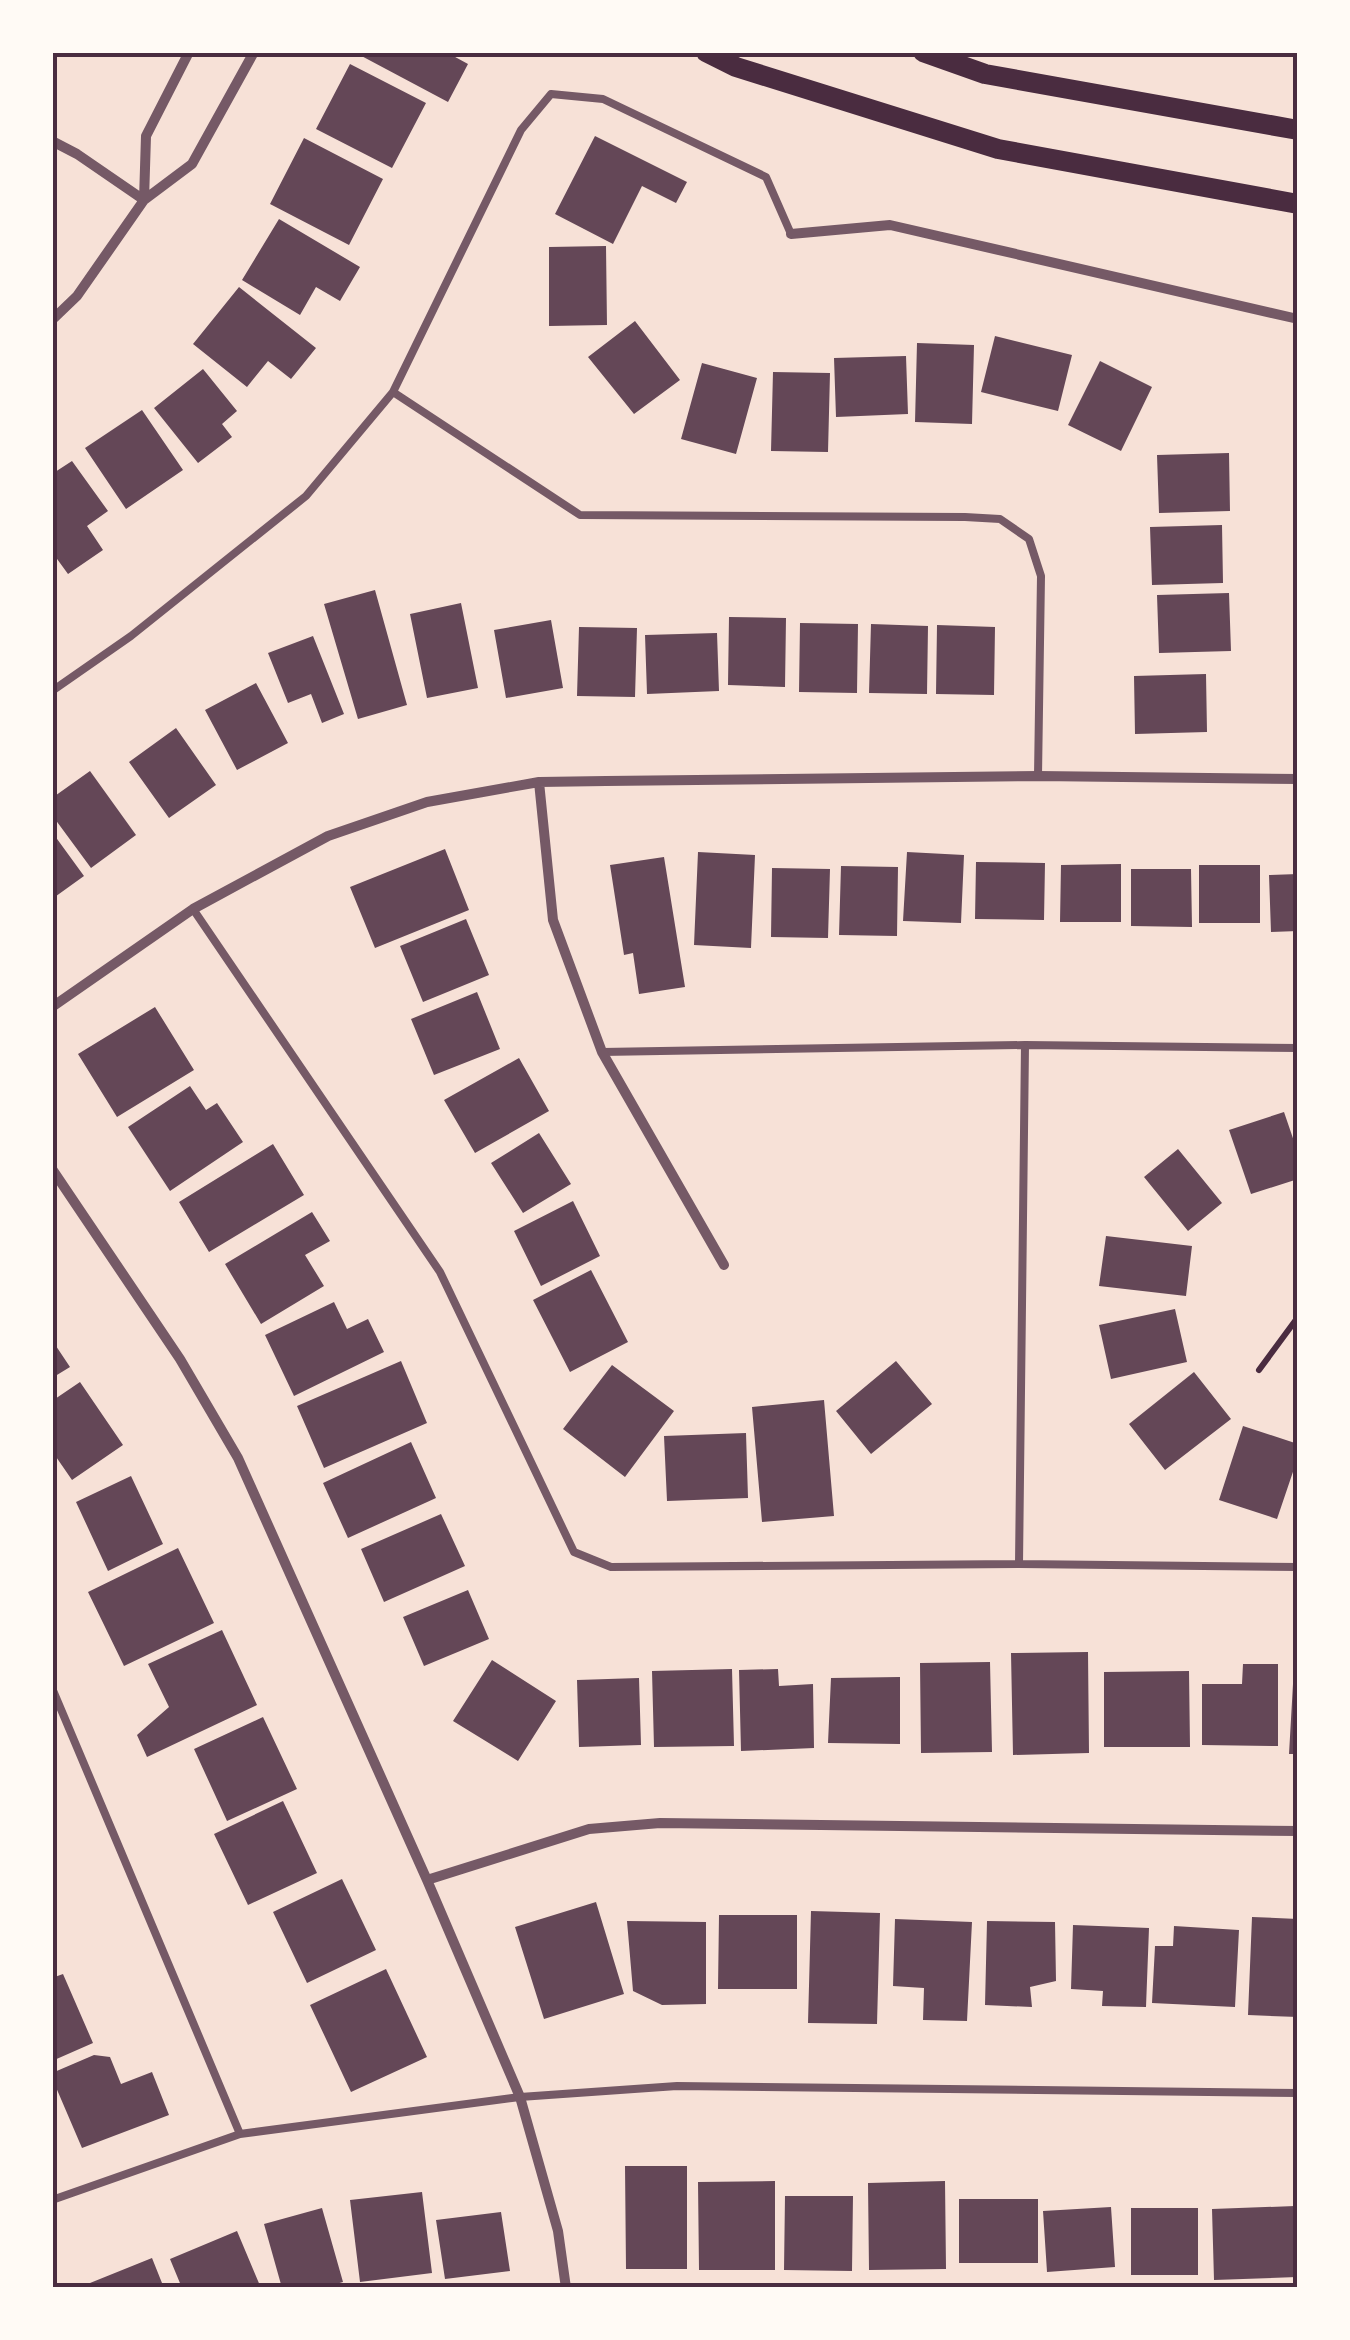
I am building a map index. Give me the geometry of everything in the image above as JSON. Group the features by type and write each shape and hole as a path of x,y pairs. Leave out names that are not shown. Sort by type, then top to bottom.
{"main road":[{"path":"706,52 736,67 998,149 1298,204"},
{"path":"923,52 985,74 1298,130"}],"street":[{"path":"144,200 146,136 189,52"},
{"path":"52,320 78,296 144,200 192,164 254,52"},
{"path":"52,140 144,200"},
{"path":"791,234 890,226 1298,319"},
{"path":"52,1007 193,909 328,836 427,802 539,782 1038,776 1298,779"},
{"path":"539,782 553,920 602,1052 724,1265"},
{"path":"52,1169 180,1359 238,1458 520,2097 558,2231 566,2288"},
{"path":"427,1880 589,1829 660,1823 1298,1831"}],"lane":[{"path":"52,690 131,636 306,496 393,392 521,130 551,94 603,98 766,177 791,234"},
{"path":"393,392 580,516 1000,519 1029,538 1041,576 1038,776"},
{"path":"193,909 440,1272 574,1552 611,1566 1298,1567"},
{"path":"1019,1564 1026,1045"},
{"path":"602,1052 1026,1045 1298,1048"},
{"path":"52,1688 240,2134"},
{"path":"52,2200 240,2134 520,2097 677,2086 1298,2093"}],"path":[{"path":"1259,1370 1298,1318"}],"building":[{"path":"354,52 446,52 468,64 448,102"},
{"path":"350,64 426,103 392,168 316,129"},
{"path":"595,136 687,182 676,203 642,186 613,244 555,214"},
{"path":"304,138 383,179 349,245 270,204"},
{"path":"279,219 360,267 340,301 316,287 300,315 242,280"},
{"path":"606,246 607,325 549,326 549,247"},
{"path":"239,287 316,348 291,379 268,361 247,387 193,344"},
{"path":"635,321 680,380 634,414 588,357"},
{"path":"995,336 1072,355 1058,411 981,392"},
{"path":"917,343 974,345 972,424 915,422"},
{"path":"906,356 908,414 836,417 834,358"},
{"path":"1100,361 1152,387 1121,451 1068,425"},
{"path":"702,363 757,378 736,454 681,439"},
{"path":"203,369 237,411 222,424 232,437 198,463 154,408"},
{"path":"773,372 830,373 828,452 771,451"},
{"path":"142,410 183,470 126,509 85,448"},
{"path":"1229,453 1230,511 1159,513 1157,455"},
{"path":"72,461 108,511 87,526 103,550 68,574 52,552 52,474"},
{"path":"1222,525 1223,583 1152,585 1150,527"},
{"path":"375,590 407,705 358,719 324,604"},
{"path":"1229,593 1231,651 1159,653 1157,595"},
{"path":"461,603 478,688 427,698 410,614"},
{"path":"729,617 786,618 785,687 728,685"},
{"path":"551,620 563,688 506,698 494,630"},
{"path":"800,623 858,624 857,693 799,692"},
{"path":"871,624 928,626 927,694 869,693"},
{"path":"937,625 995,627 994,695 936,694"},
{"path":"579,627 637,628 635,697 577,696"},
{"path":"717,633 719,691 647,694 645,635"},
{"path":"313,636 344,714 322,723 311,694 288,703 268,653"},
{"path":"1206,674 1207,732 1135,734 1134,676"},
{"path":"256,683 288,743 237,770 205,710"},
{"path":"176,728 216,785 169,818 129,762"},
{"path":"90,771 136,835 91,868 52,815 52,798"},
{"path":"52,832 84,876 52,899"},
{"path":"445,849 469,910 375,948 350,887"},
{"path":"698,852 755,855 751,948 694,945"},
{"path":"907,852 964,855 961,923 903,921"},
{"path":"664,857 685,987 639,994 633,953 624,955 610,865"},
{"path":"976,862 1045,863 1044,920 975,919"},
{"path":"1121,864 1121,922 1060,922 1061,865"},
{"path":"1199,865 1260,865 1260,923 1199,923"},
{"path":"841,866 898,867 897,936 839,935"},
{"path":"772,868 830,869 828,938 771,937"},
{"path":"1131,869 1191,869 1192,927 1131,926"},
{"path":"1298,874 1298,931 1271,932 1269,875"},
{"path":"466,919 489,975 423,1002 400,946"},
{"path":"477,992 500,1049 434,1075 411,1019"},
{"path":"155,1007 194,1070 117,1117 78,1054"},
{"path":"519,1058 549,1111 475,1153 444,1100"},
{"path":"190,1086 206,1110 217,1103 243,1142 170,1191 128,1127"},
{"path":"1284,1112 1298,1153 1298,1179 1251,1194 1229,1130"},
{"path":"539,1133 571,1184 523,1213 491,1163"},
{"path":"273,1144 304,1195 209,1252 179,1202"},
{"path":"1178,1149 1222,1203 1188,1231 1144,1177"},
{"path":"573,1201 600,1256 541,1286 514,1231"},
{"path":"312,1212 330,1241 305,1255 324,1286 261,1324 225,1264"},
{"path":"1106,1236 1192,1246 1186,1296 1099,1286"},
{"path":"591,1270 628,1342 570,1372 533,1300"},
{"path":"334,1302 347,1329 368,1319 384,1352 294,1396 265,1335"},
{"path":"1175,1309 1187,1362 1111,1379 1099,1325"},
{"path":"52,1340 70,1367 52,1378"},
{"path":"401,1361 427,1423 324,1468 297,1406"},
{"path":"896,1361 932,1404 871,1454 836,1411"},
{"path":"612,1365 674,1411 625,1477 563,1429"},
{"path":"1194,1372 1231,1419 1165,1470 1129,1424"},
{"path":"80,1382 123,1445 72,1480 52,1451 52,1401"},
{"path":"824,1400 834,1516 762,1522 752,1407"},
{"path":"1243,1426 1298,1444 1298,1457 1277,1519 1219,1500"},
{"path":"746,1433 748,1498 667,1501 664,1436"},
{"path":"411,1442 436,1498 348,1538 323,1483"},
{"path":"131,1476 163,1544 108,1571 76,1502"},
{"path":"441,1514 465,1566 384,1602 361,1549"},
{"path":"178,1548 214,1623 124,1666 88,1592"},
{"path":"468,1590 489,1639 424,1666 403,1617"},
{"path":"222,1630 257,1705 147,1757 137,1735 169,1707 148,1664"},
{"path":"1088,1652 1089,1753 1013,1755 1011,1653"},
{"path":"492,1660 556,1701 518,1761 453,1721"},
{"path":"990,1662 992,1752 921,1753 920,1663"},
{"path":"1243,1664 1278,1664 1278,1746 1202,1745 1202,1684 1242,1684"},
{"path":"732,1669 734,1746 654,1747 652,1671"},
{"path":"778,1669 779,1686 813,1684 814,1748 741,1751 739,1670"},
{"path":"1189,1671 1190,1747 1104,1747 1104,1672"},
{"path":"900,1677 900,1744 828,1743 831,1678"},
{"path":"639,1678 641,1745 579,1747 577,1680"},
{"path":"1293,1684 1298,1684 1298,1754 1289,1754"},
{"path":"263,1717 297,1789 227,1821 194,1749"},
{"path":"283,1801 317,1873 248,1905 214,1834"},
{"path":"342,1879 376,1950 307,1983 273,1912"},
{"path":"596,1902 624,1994 544,2019 515,1927"},
{"path":"811,1911 880,1913 877,2024 808,2023"},
{"path":"719,1915 797,1915 797,1989 718,1989"},
{"path":"1252,1917 1298,1919 1298,2017 1248,2015"},
{"path":"895,1919 972,1922 967,2021 923,2020 924,1988 893,1986"},
{"path":"627,1921 706,1922 706,2004 662,2005 633,1991"},
{"path":"987,1921 1055,1922 1056,1981 1030,1987 1032,2007 985,2005"},
{"path":"1073,1925 1149,1928 1146,2007 1102,2006 1103,1991 1071,1989"},
{"path":"1174,1926 1239,1930 1235,2007 1152,2003 1155,1946 1173,1946"},
{"path":"386,1969 427,2057 351,2092 310,2005"},
{"path":"63,1974 93,2043 52,2061 52,1978"},
{"path":"94,2055 110,2057 121,2084 152,2072 169,2115 82,2148 52,2073"},
{"path":"625,2166 687,2166 687,2269 626,2269"},
{"path":"775,2181 775,2270 699,2270 698,2182"},
{"path":"945,2181 946,2269 869,2270 868,2183"},
{"path":"422,2192 432,2273 360,2282 350,2200"},
{"path":"785,2196 853,2196 852,2271 784,2270"},
{"path":"959,2199 1038,2199 1038,2263 959,2263"},
{"path":"1295,2206 1297,2277 1214,2280 1212,2209"},
{"path":"1111,2207 1115,2267 1047,2272 1043,2211"},
{"path":"322,2208 343,2282 322,2288 282,2288 264,2224"},
{"path":"1131,2208 1198,2208 1198,2275 1131,2275"},
{"path":"501,2212 510,2271 445,2279 436,2220"},
{"path":"237,2231 261,2288 182,2288 170,2259"},
{"path":"152,2258 164,2288 92,2288 90,2283"}]}
